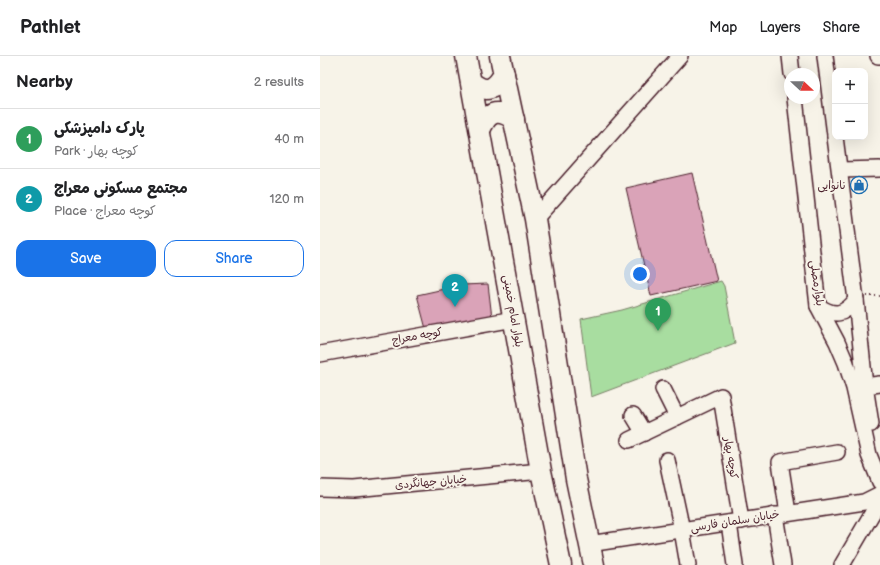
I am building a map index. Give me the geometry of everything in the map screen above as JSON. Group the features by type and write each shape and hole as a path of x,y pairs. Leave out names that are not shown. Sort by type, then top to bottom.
{"main road":[{"name":"بلوار امام خمینی","path":"466,56 541,471 561,565"},
{"path":"471,82 477,87 485,90 492,88 499,83 502,65"},
{"path":"502,65 535,219 576,479 594,565"},
{"path":"480,130 488,116 497,112 504,113 514,119"}],"street":[{"path":"535,219 680,56"},
{"path":"790,56 791,68"},
{"path":"824,56 832,114"},
{"name":"بلوارمصلی","path":"796,104 818,306 837,342 854,388 869,455 880,482"},
{"path":"836,140 856,300 865,386 875,444 880,455"},
{"path":"840,170 880,169"},
{"path":"818,306 828,313 839,314 849,309 856,300"},
{"name":"کوچه معراج","path":"320,354 514,319"},
{"path":"837,342 843,334 853,333 860,339"},
{"path":"865,386 880,384"},
{"path":"629,440 677,417 663,389"},
{"name":"کوچه بهار","path":"677,417 721,396 735,522 735,565"},
{"path":"633,415 644,433"},
{"path":"783,565 780,462 837,452"},
{"path":"667,460 688,565"},
{"name":"خیابان جهانگردی","path":"320,488 354,489 541,471"},
{"name":"خیابان سلمان فارسی","path":"589,544 864,502 880,494"},
{"path":"842,565 880,500"}],"green space":[{"path":"721,281 724,286 735,343 591,397 581,319 622,310"}],"building":[{"path":"692,173 717,281 651,296 626,188"},
{"path":"488,284 492,318 426,329 417,295 462,285"}],"place":[{"name":"نانوایی","path":"859,185"},
{"name":"مجتمع مسکونی معراج","path":"455,307"},
{"name":"پارک دامپزشکی","path":"658,331"}]}
